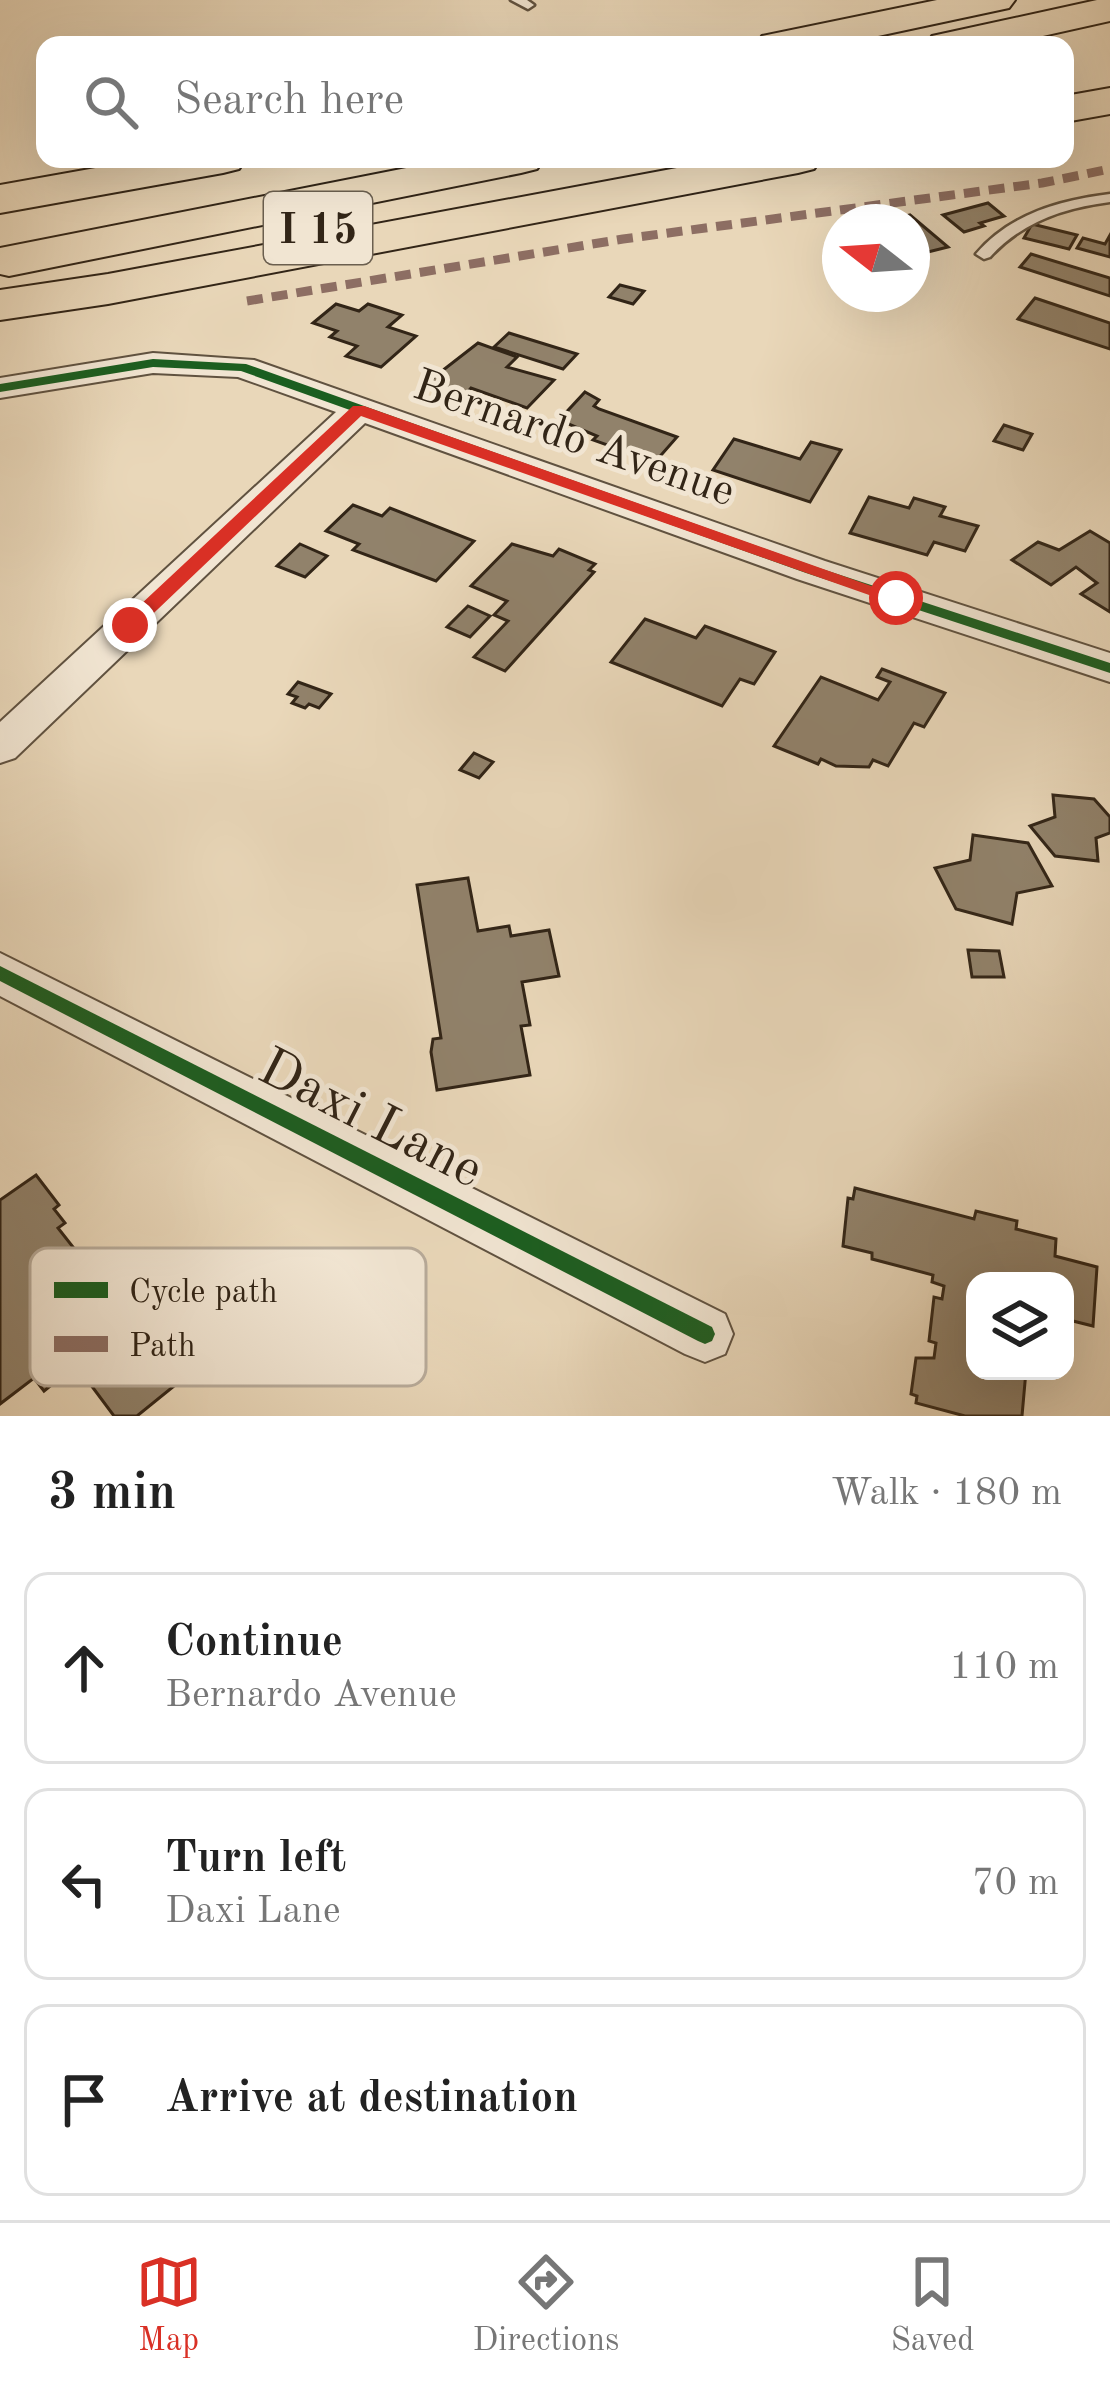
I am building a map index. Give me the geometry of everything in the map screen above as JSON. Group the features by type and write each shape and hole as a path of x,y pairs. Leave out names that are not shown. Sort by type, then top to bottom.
{"highway":[{"path":"820,36 994,0"},
{"path":"988,36 1110,9"},
{"path":"1074,40 1110,32"},
{"path":"1074,108 1110,101"},
{"name":"I 15","path":"0,199 173,168"},
{"path":"0,234 347,168"},
{"path":"0,263 476,168"},
{"name":"I 15","path":"0,301 596,168"},
{"path":"0,301 108,289 749,168"}],"street":[{"name":"Bernardo Avenue","path":"0,388 153,363 242,367 811,570 1110,668"},
{"path":"0,747 358,410"},
{"name":"Daxi Lane","path":"0,973 705,1334"}],"lane":[{"path":"984,254 999,235 1023,221 1110,198"}],"building":[{"path":"988,203 1004,216 964,232 943,215"},
{"path":"1032,224 1077,235 1069,249 1024,238"},
{"path":"930,232 948,247 930,252"},
{"path":"1110,235 1110,257 1077,248 1083,238 1105,244"},
{"path":"1031,254 1110,278 1110,296 1020,267"},
{"path":"620,285 644,291 633,304 609,297"},
{"path":"1035,298 1110,323 1110,349 1018,319"},
{"path":"336,304 359,311 368,304 402,315 388,327 416,336 381,367 346,356 357,346 330,337 337,331 313,323"},
{"path":"509,333 577,354 563,369 494,347"},
{"path":"478,343 517,357 507,367 554,380 527,408 471,388 466,394 429,381"},
{"path":"585,392 599,400 594,406 599,409 677,437 655,462 593,440 597,436 559,420"},
{"path":"1004,425 1032,434 1023,450 994,441"},
{"path":"734,439 800,459 811,442 841,450 810,502 713,470"},
{"path":"869,497 909,508 914,498 945,507 940,516 978,526 965,551 934,542 927,555 850,533"},
{"path":"353,505 382,516 390,508 474,541 436,581 353,550 359,544 326,531"},
{"path":"1090,531 1110,543 1110,612 1081,594 1097,583 1076,567 1051,585 1012,560 1038,542 1059,550"},
{"path":"300,544 327,556 305,577 277,566"},
{"path":"512,544 553,556 559,549 595,564 589,570 594,572 505,671 474,657 508,621 494,615 507,601 471,586"},
{"path":"468,606 490,616 470,637 447,627"},
{"path":"645,619 696,638 705,626 775,652 754,684 740,679 722,706 611,662"},
{"path":"882,669 945,693 924,727 914,723 888,766 873,760 869,767 836,766 821,759 818,764 774,746 821,677 878,700 890,682 877,677"},
{"path":"298,682 331,694 319,708 309,704 305,708 292,703 297,697 288,694"},
{"path":"474,753 493,762 479,778 460,770"},
{"path":"1053,795 1094,799 1110,817 1110,833 1096,838 1098,861 1055,856 1030,826 1055,817"},
{"path":"973,835 1028,843 1052,886 1017,893 1012,924 956,909 935,868 970,860"},
{"path":"468,878 478,931 509,926 511,936 549,930 559,976 522,982 530,1025 521,1026 530,1075 437,1090 431,1052 433,1039 441,1038 417,885"},
{"path":"968,950 999,951 1004,977 972,977"},
{"path":"36,1175 59,1205 54,1209 65,1223 58,1228 74,1248 30,1248 30,1381 0,1404 0,1200"},
{"path":"855,1188 974,1219 976,1211 1017,1221 1016,1229 1056,1239 1055,1256 1097,1267 1093,1326 1074,1321 1074,1272 966,1272 966,1380 1025,1380 1022,1416 965,1416 916,1403 917,1396 911,1394 916,1358 934,1358 936,1343 929,1341 934,1297 942,1299 944,1286 932,1282 933,1275 843,1246 848,1198 853,1199"},
{"path":"92,1386 174,1386 137,1416 114,1416"}],"marked path":[{"path":"247,301 623,239 1042,183 1110,169"}],"cycle path":[{"path":"0,388 153,363 242,367 811,570 1110,668"},
{"path":"0,973 705,1334"}],"route":[{"path":"130,625 358,410 896,598"}]}
